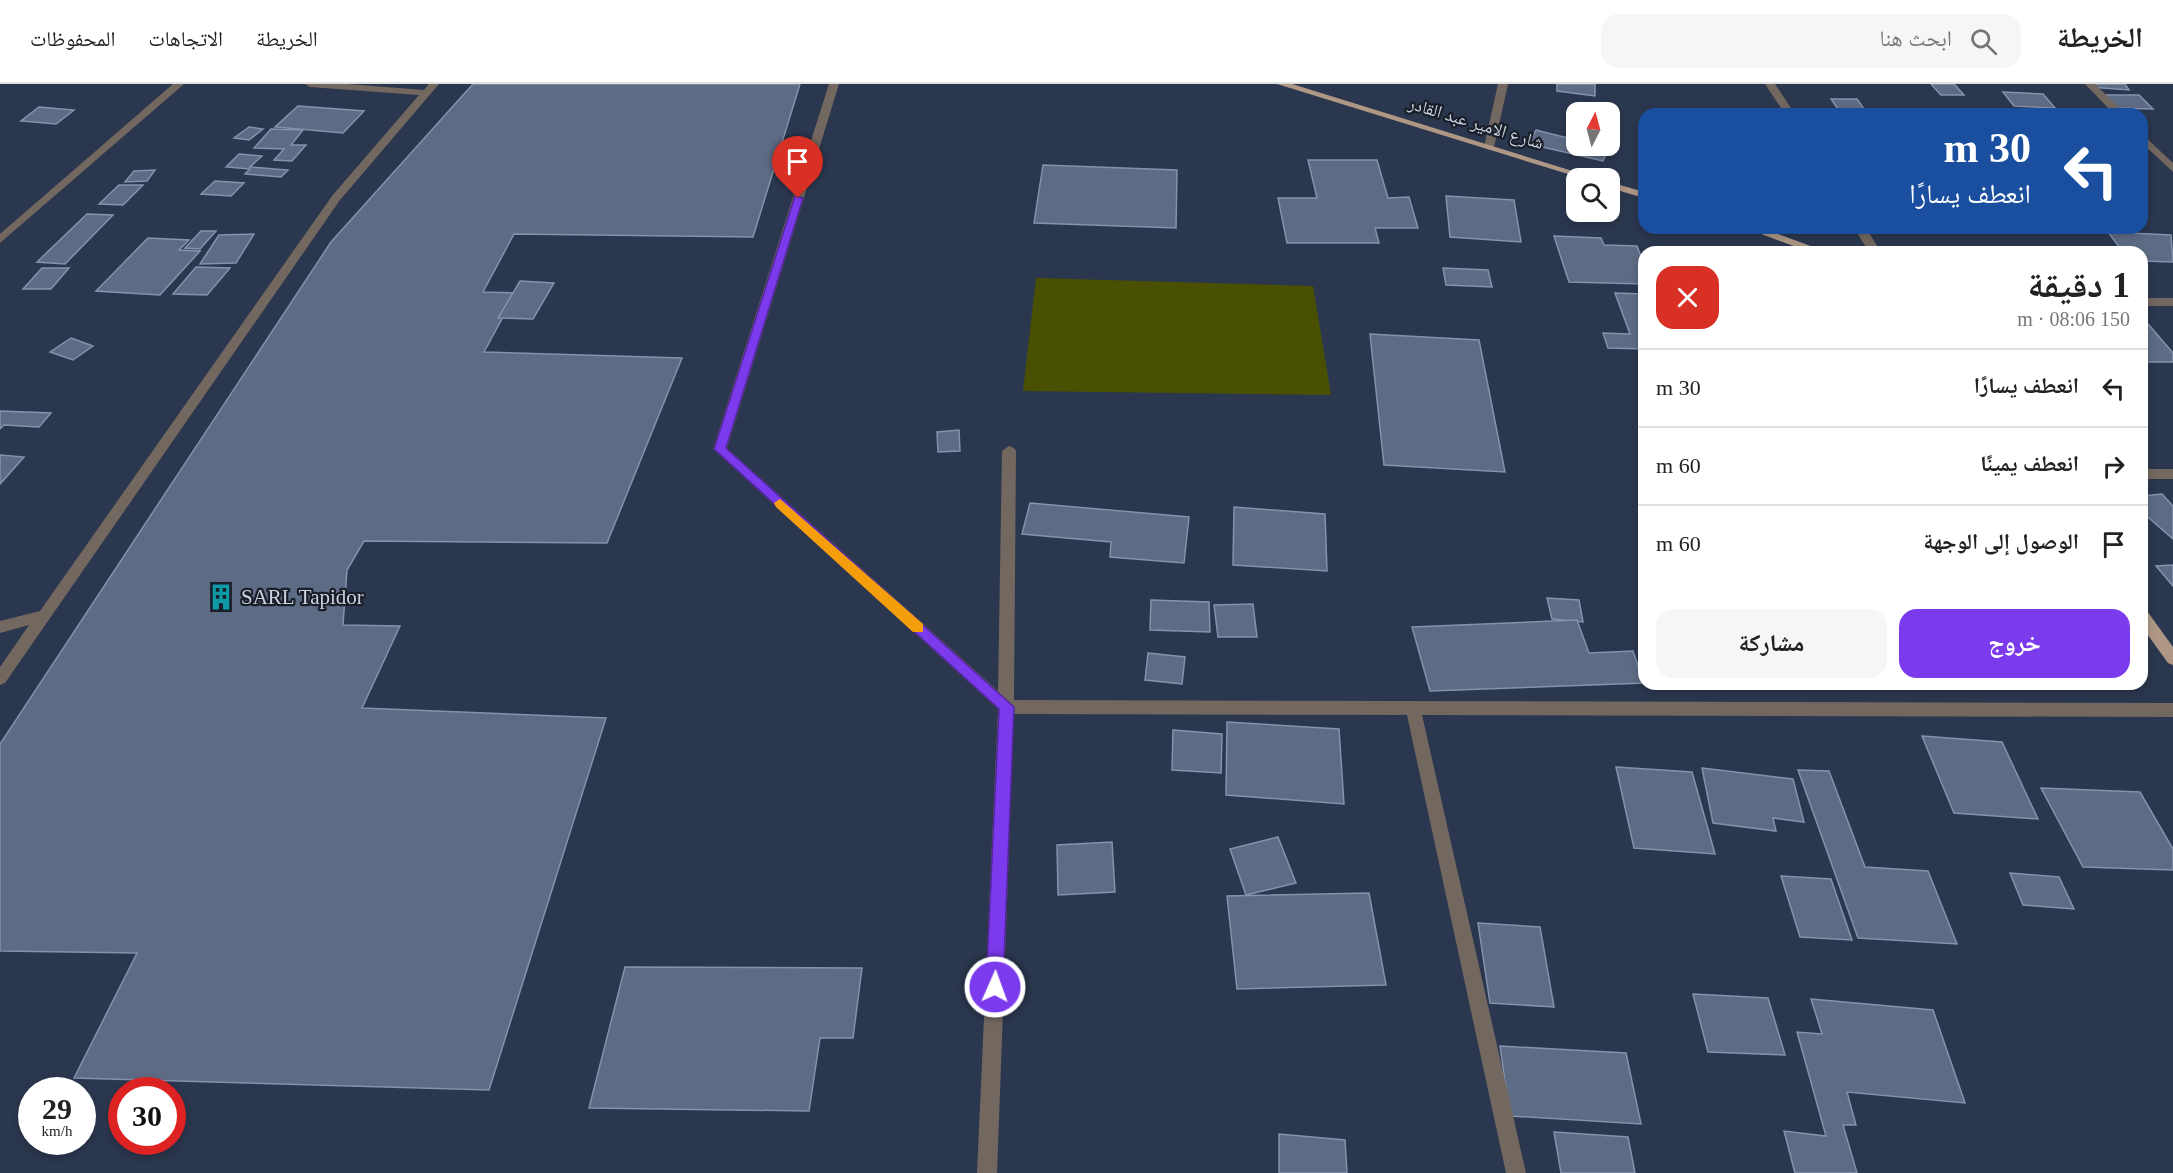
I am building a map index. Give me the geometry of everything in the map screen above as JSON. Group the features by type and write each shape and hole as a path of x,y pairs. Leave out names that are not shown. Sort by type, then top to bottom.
{"main road":[{"name":"شارع الامير عبد القادر","path":"1282,84 1566,171"},
{"path":"1620,187 1638,193"},
{"path":"1768,234 1804,246"},
{"path":"2148,624 2173,659"}],"street":[{"path":"0,240 179,84"},
{"path":"310,84 429,89"},
{"path":"834,84 720,449 1006,707 2173,710"},
{"path":"1489,147 1503,84"},
{"path":"1770,84 1786,108"},
{"path":"2090,84 2114,108"},
{"path":"0,680 336,198 429,89"},
{"path":"2148,143 2173,168"},
{"path":"2148,155 2159,155"},
{"path":"2148,302 2173,302"},
{"path":"987,1173 1006,707 1009,451"},
{"path":"2148,474 2173,474"},
{"path":"0,627 45,615"},
{"path":"1413,708 1516,1173"}],"green space":[{"path":"1036,278 1313,286 1331,395 1023,391"}],"building":[{"name":"SARL Tapidor","path":"473,84 800,84 753,237 514,234 483,292 516,293 484,352 682,358 607,543 364,541 347,570 343,625 400,626 362,708 606,718 489,1090 186,1081 186,1077 108,1077 108,1079 75,1077 137,953 0,951 0,744 331,242"},
{"path":"1557,84 1595,84 1595,96 1557,91"},
{"path":"1931,84 1954,84 1964,95 1941,95"},
{"path":"2087,84 2125,84 2129,90 2089,87"},
{"path":"2003,92 2043,94 2055,108 2014,106"},
{"path":"2098,95 2139,95 2153,109 2148,108 2111,108"},
{"path":"1831,99 1857,99 1863,108 1837,108"},
{"path":"298,106 364,111 343,133 275,127"},
{"path":"39,107 74,110 56,124 21,121"},
{"path":"249,127 263,129 249,140 234,138"},
{"path":"271,129 303,130 291,145 306,145 292,161 274,160 284,149 254,148"},
{"path":"1536,130 1566,138 1566,152 1529,144"},
{"path":"239,154 262,156 250,167 288,170 281,177 245,174 250,169 226,167"},
{"path":"1581,156 1605,156 1603,161"},
{"path":"1308,160 1377,160 1388,198 1409,197 1418,228 1375,228 1379,243 1287,243 1278,198 1317,198"},
{"path":"1043,165 1177,170 1176,228 1034,223"},
{"path":"155,170 147,181 125,182 134,171"},
{"path":"215,181 244,183 231,196 201,194"},
{"path":"119,185 143,185 123,205 99,204"},
{"path":"1446,196 1514,200 1521,242 1450,237"},
{"path":"87,214 113,215 65,264 37,262"},
{"path":"201,231 216,231 200,249 185,248"},
{"path":"254,234 236,263 200,264 219,235"},
{"path":"2110,234 2171,235 2173,262 2148,261 2148,246 2118,246"},
{"path":"1554,236 1601,238 1604,245 1637,246 1638,284 1569,282"},
{"path":"148,238 189,240 179,250 200,251 160,295 96,291"},
{"path":"196,267 230,268 207,295 173,294"},
{"path":"42,268 69,268 51,289 23,289"},
{"path":"1443,268 1488,270 1492,287 1446,285"},
{"path":"520,281 554,283 533,319 498,318"},
{"path":"1615,293 1638,294 1638,349 1608,348 1603,333 1630,334"},
{"path":"2148,324 2173,353 2173,362 2148,362"},
{"path":"1370,334 1479,340 1505,472 1384,465"},
{"path":"71,338 93,346 73,360 50,352"},
{"path":"0,411 51,413 39,427 4,425 0,429"},
{"path":"959,430 960,451 938,452 937,432"},
{"path":"0,455 24,457 0,484"},
{"path":"2162,494 2173,506 2173,539 2148,517 2148,495"},
{"path":"1030,503 1189,517 1184,563 1110,557 1111,542 1022,534"},
{"path":"1234,507 1325,514 1327,571 1233,565"},
{"path":"2173,565 2173,586 2156,566"},
{"path":"1547,598 1579,600 1583,622 1552,619"},
{"path":"1151,600 1209,602 1210,632 1150,630"},
{"path":"1253,604 1257,637 1218,637 1214,605"},
{"path":"1577,620 1589,653 1633,651 1638,666 1638,683 1430,691 1412,627"},
{"path":"1148,653 1185,657 1182,684 1145,680"},
{"path":"1227,722 1339,729 1344,804 1226,795"},
{"path":"1173,730 1222,734 1221,773 1172,770"},
{"path":"1922,736 2002,742 2038,819 1954,813"},
{"path":"1616,767 1692,772 1715,854 1634,848"},
{"path":"1702,768 1793,779 1804,822 1773,818 1776,831 1713,823"},
{"path":"1798,770 1829,771 1865,867 1928,871 1957,944 1858,938"},
{"path":"2041,788 2140,792 2173,849 2173,870 2083,867"},
{"path":"1278,837 1296,883 1246,895 1230,849"},
{"path":"1112,842 1115,892 1058,895 1057,845"},
{"path":"2010,873 2059,877 2074,909 2023,905"},
{"path":"1781,876 1831,879 1852,940 1800,937"},
{"path":"1369,893 1386,985 1237,989 1227,896"},
{"path":"1478,923 1540,927 1554,1007 1490,1003"},
{"path":"625,967 862,968 853,1038 820,1038 809,1111 589,1108"},
{"path":"1693,994 1768,998 1785,1055 1708,1052"},
{"path":"1811,999 1933,1010 1965,1103 1847,1092 1856,1125 1843,1125 1857,1173 1795,1173 1784,1131 1826,1136 1797,1032 1822,1034"},
{"path":"1500,1046 1626,1053 1641,1124 1510,1116"},
{"path":"1554,1132 1628,1137 1635,1173 1561,1173"},
{"path":"1279,1134 1345,1140 1347,1173 1279,1173"}],"slow traffic":[{"path":"780,503 918,628"}],"place":[{"name":"SARL Tapidor","path":"221,597"}],"route":[{"path":"798,198 720,449 1006,707 995,987"}]}
